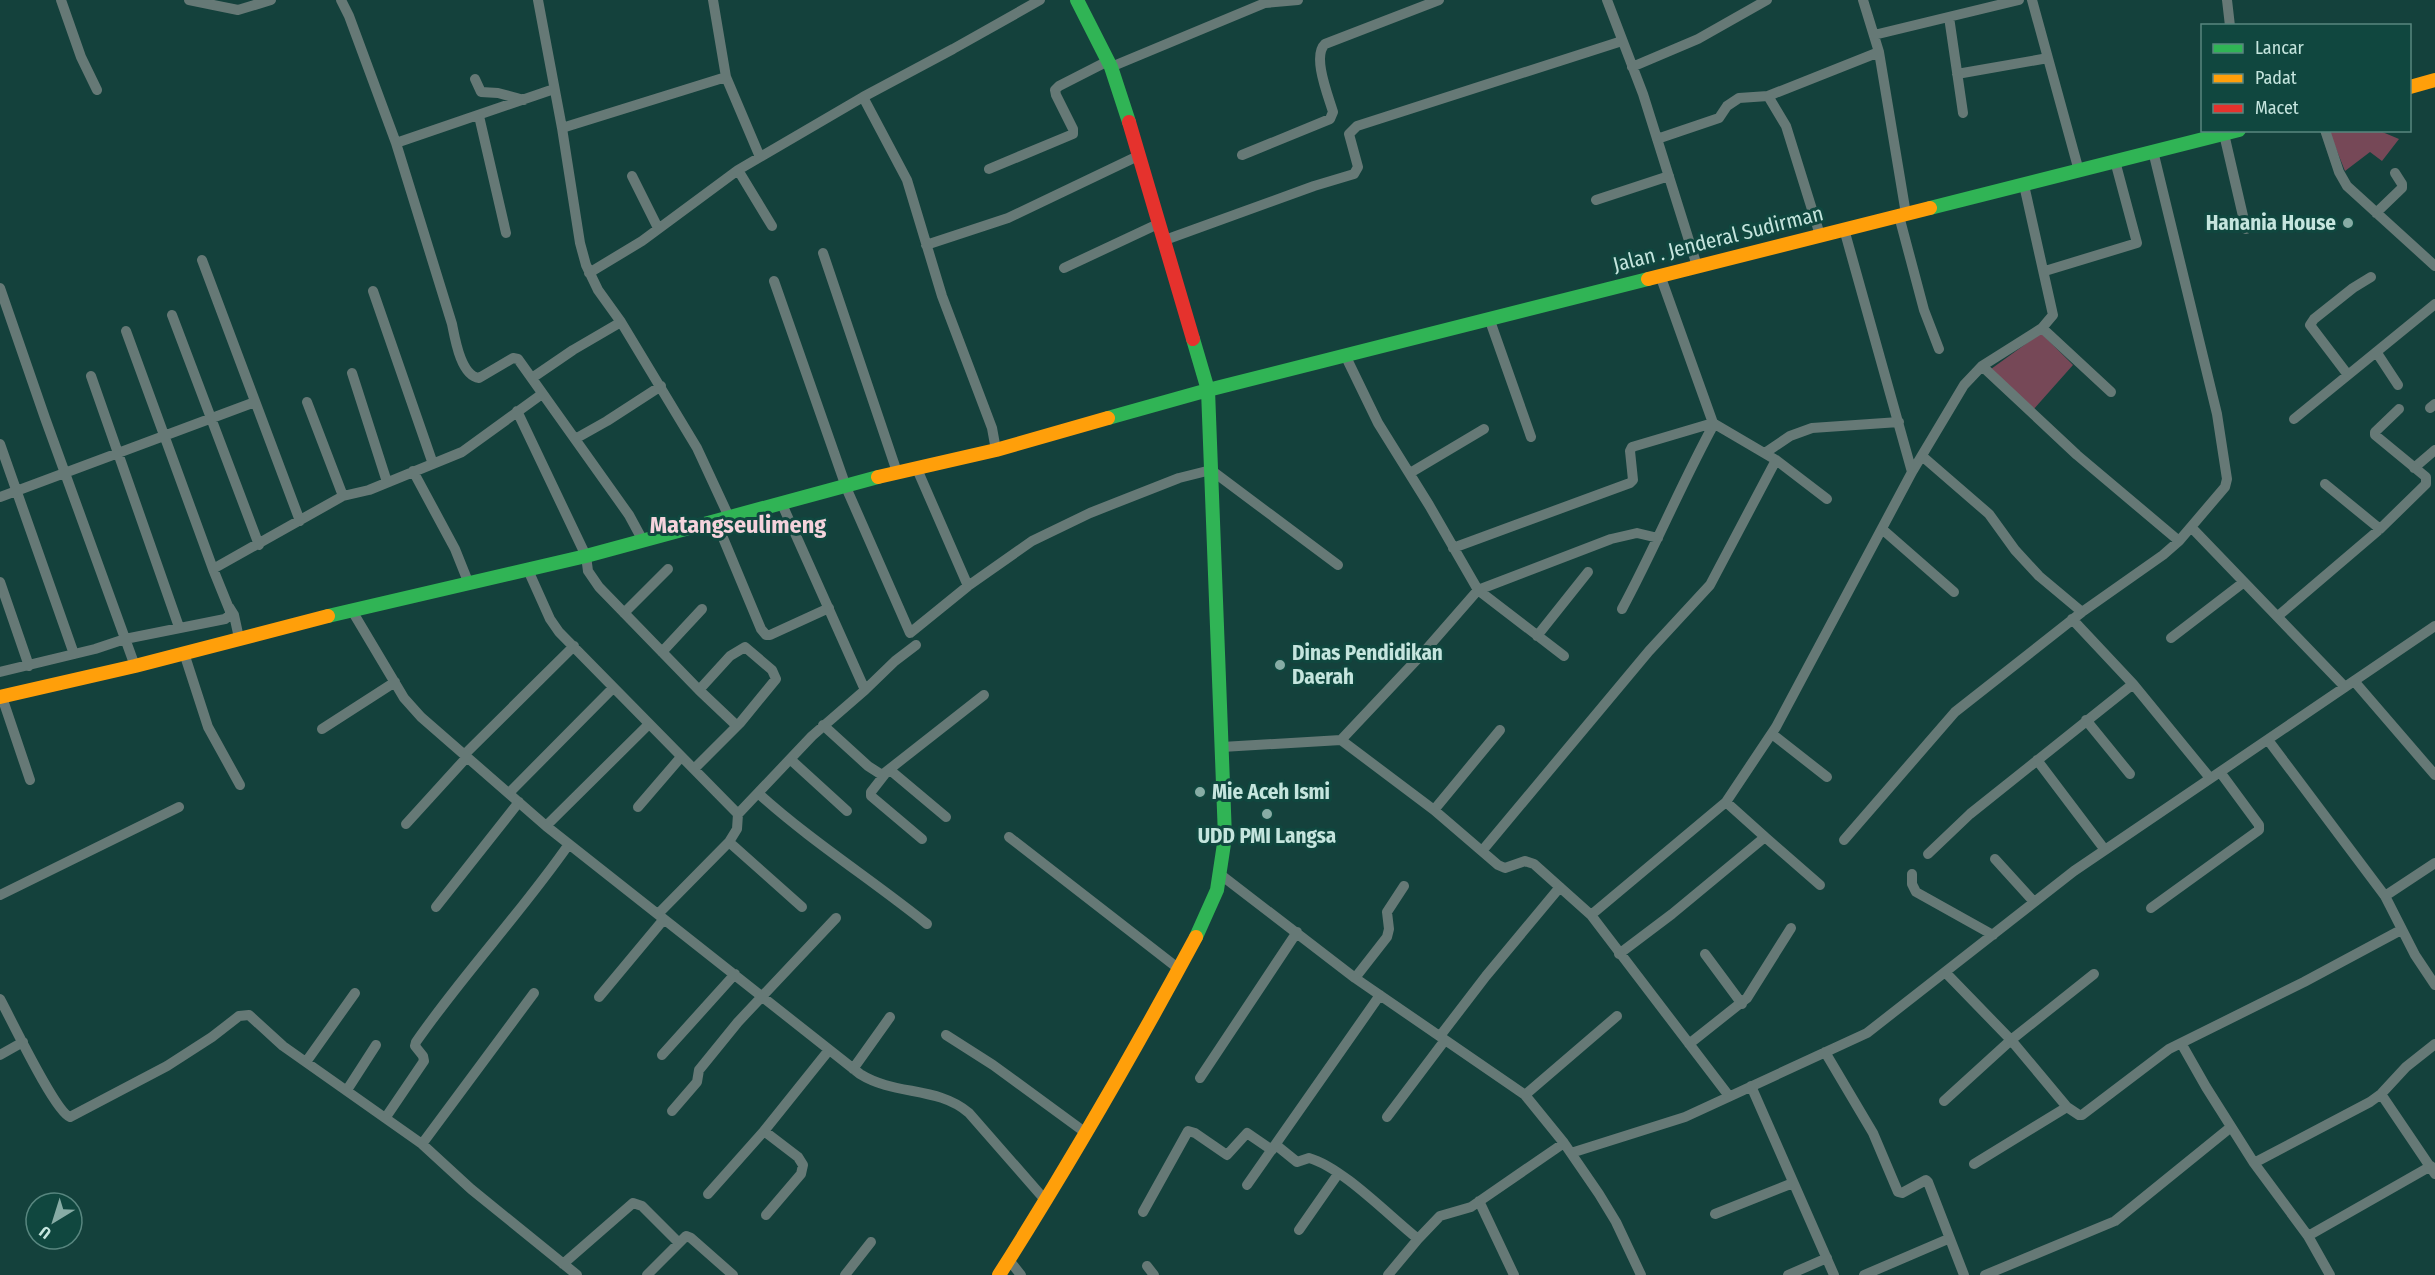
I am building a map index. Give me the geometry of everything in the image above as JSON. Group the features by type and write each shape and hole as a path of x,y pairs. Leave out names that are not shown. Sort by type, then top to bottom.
{"main road":[{"path":"999,1275 1086,1133 1207,915 1221,874 1225,837 1208,390 1140,155 1109,64 1077,0"},
{"path":"2411,86 2435,80"},
{"name":"Jalan . Jenderal Sudirman","path":"1,697 134,663 184,653 351,609 469,585 586,556 781,502 844,478 896,466 917,469 1208,390 2232,132"}],"street":[{"path":"61,0 81,57 97,90"},
{"path":"189,0 238,10 271,0"},
{"path":"341,0 396,143 452,324 456,346 467,370 473,377 479,378 514,357 518,359 628,515 642,539"},
{"path":"538,0 562,128 580,243 589,273 661,386 711,474 721,498 724,516 765,634 770,636 829,608"},
{"path":"713,0 726,77 760,157"},
{"path":"589,273 658,228 738,170 863,97 1040,0"},
{"path":"989,169 1071,135 1074,130 1056,95 1055,90 1059,86 1265,3 1298,0"},
{"path":"1242,155 1330,119 1333,112 1319,59 1325,44 1439,0"},
{"path":"1606,0 1632,67 1697,266"},
{"path":"1632,67 1698,39 1767,0"},
{"path":"1863,0 1879,52 1902,215 1916,283 1939,349"},
{"path":"1874,35 2019,0"},
{"path":"2032,0 2079,171"},
{"path":"2227,0 2230,24"},
{"path":"1949,17 1963,113"},
{"path":"1165,240 1314,186 1354,174 1358,167 1349,134 1357,126 1622,40"},
{"path":"1656,139 1719,118 1727,106 1739,98 1768,96 1879,52"},
{"path":"1957,74 2048,58"},
{"path":"562,128 726,77"},
{"path":"475,79 479,90 483,93 498,93 524,100"},
{"path":"396,143 554,89"},
{"path":"1768,96 1786,126 1820,235"},
{"path":"863,97 907,180 942,296 992,428 995,447"},
{"path":"479,116 506,233"},
{"path":"2326,132 2342,178 2355,195 2435,266"},
{"path":"2224,134 2246,230"},
{"path":"1844,840 1955,712 2082,612 2163,555 2179,541 2225,487 2227,479 2217,414 2153,151"},
{"path":"927,245 1008,218 1140,155"},
{"path":"2045,272 2137,243 2115,161"},
{"path":"738,170 772,226"},
{"path":"2376,213 2402,188 2402,184 2394,174"},
{"path":"632,176 658,228"},
{"path":"1596,200 1668,176"},
{"path":"1591,915 1726,802 1772,734 1912,472 1964,386 1982,366 2042,328 2054,315 2024,185"},
{"path":"1064,268 1160,223"},
{"path":"1844,229 1912,472"},
{"path":"823,253 876,416 896,466"},
{"path":"202,260 300,520"},
{"path":"1660,275 1713,423 1776,460 1827,499"},
{"path":"2348,375 2310,325 2314,319 2347,292 2371,277"},
{"path":"774,281 844,478 910,633 968,585 1032,542 1090,513 1179,478 1211,470 1338,565"},
{"path":"0,288 134,663"},
{"path":"374,291 433,464"},
{"path":"2294,418 2435,304"},
{"path":"172,315 259,545"},
{"path":"1489,318 1531,437"},
{"path":"532,378 573,350 621,322"},
{"path":"2042,328 2111,392"},
{"path":"126,331 213,569 234,615 239,638"},
{"path":"2377,353 2398,385"},
{"path":"1345,356 1378,423 1478,590 1564,656"},
{"path":"1982,366 2077,455 2179,541"},
{"path":"352,373 387,482"},
{"path":"91,376 179,627"},
{"path":"575,439 608,421 661,386"},
{"path":"213,569 343,496 387,482 467,449 542,394"},
{"path":"0,498 255,402"},
{"path":"307,402 343,496"},
{"path":"2278,616 2380,529 2426,484 2426,477 2375,434 2399,409"},
{"path":"517,411 586,556 590,575 624,613 737,726"},
{"path":"1765,453 1790,436 1812,428 1899,422"},
{"path":"1622,609 1713,423"},
{"path":"1453,548 1630,483 1633,480 1630,451 1632,447 1713,423"},
{"path":"1410,473 1485,429"},
{"path":"0,444 74,654"},
{"path":"2414,468 2435,450"},
{"path":"1922,456 1989,513 2015,550 2039,576 2082,612"},
{"path":"1482,851 1649,651 1710,585 1776,460"},
{"path":"917,469 968,585"},
{"path":"413,471 455,549 469,585"},
{"path":"2325,484 2380,529"},
{"path":"781,502 865,690"},
{"path":"2191,527 2278,616 2350,684 2435,775"},
{"path":"1882,529 1954,592"},
{"path":"1341,740 1423,653 1478,590 1611,538 1637,533 1658,538"},
{"path":"624,613 668,569"},
{"path":"528,570 554,625 738,814"},
{"path":"1537,636 1588,572"},
{"path":"0,582 29,666"},
{"path":"2171,638 2244,582"},
{"path":"0,672 126,644 179,627 225,619 230,614 228,605"},
{"path":"351,609 412,709 546,826 853,1069 878,1083 906,1091 939,1095 957,1103 969,1113 1046,1201"},
{"path":"662,652 702,609"},
{"path":"2072,620 2133,684 2259,825 2259,830 2151,908"},
{"path":"1571,1153 1669,1123 1867,1033 2034,902 2105,850 2435,626"},
{"path":"599,997 661,916 729,842 737,829 738,814 823,725 916,645"},
{"path":"406,824 465,756 574,646"},
{"path":"694,770 737,726 775,681 776,676 749,649 742,647 730,656 699,690"},
{"path":"184,653 208,728 240,785"},
{"path":"322,729 395,682"},
{"path":"1928,854 1970,814 2133,684"},
{"path":"508,793 613,688"},
{"path":"922,839 871,798 871,792 887,772 984,695"},
{"path":"1,697 30,780"},
{"path":"2086,720 2130,774"},
{"path":"546,826 649,724"},
{"path":"823,725 877,774 887,772 946,817"},
{"path":"1434,810 1500,730"},
{"path":"1772,734 1827,777"},
{"path":"1222,747 1341,740 1434,810 1504,868 1529,861 1591,915 1729,1096"},
{"path":"2268,740 2385,896 2401,930 2435,985"},
{"path":"638,807 681,757"},
{"path":"790,759 847,810"},
{"path":"2037,760 2105,850"},
{"path":"758,793 798,829 852,866 927,924"},
{"path":"436,907 519,802"},
{"path":"1726,802 1820,885"},
{"path":"0,895 179,807"},
{"path":"1009,837 1179,969"},
{"path":"1619,954 1672,914 1765,837"},
{"path":"729,842 802,907"},
{"path":"386,1117 423,1063 424,1057 415,1046 416,1042 449,995 540,885 569,844"},
{"path":"1995,859 2034,902"},
{"path":"2385,896 2435,863"},
{"path":"1221,874 1355,978 1525,1095 1564,1143 1616,1222 1641,1275"},
{"path":"1912,874 1912,884 1916,892 1993,935"},
{"path":"1355,978 1387,937 1389,929 1387,912 1404,886"},
{"path":"1388,1117 1486,976 1560,887"},
{"path":"672,1111 697,1082 699,1070 724,1039 836,918"},
{"path":"1689,1044 1742,1004 1754,989 1791,928"},
{"path":"1946,973 2012,1040 2067,1107 2074,1114 2082,1115 2169,1049 2304,982 2401,930"},
{"path":"1200,1078 1297,932"},
{"path":"1705,954 1742,1004"},
{"path":"662,1055 735,974"},
{"path":"1944,1101 2012,1040 2094,974"},
{"path":"306,1062 356,993"},
{"path":"422,1144 534,993"},
{"path":"1247,1185 1380,995"},
{"path":"0,999 60,1108 65,1115 70,1117 166,1066 243,1014 251,1016 276,1041 422,1144 471,1189 577,1275"},
{"path":"1525,1095 1617,1016"},
{"path":"853,1069 890,1017"},
{"path":"946,1035 993,1065 1086,1133"},
{"path":"0,1055 23,1041"},
{"path":"2181,1043 2254,1163 2308,1236 2330,1275"},
{"path":"2254,1163 2358,1110 2381,1094 2406,1067 2435,1044"},
{"path":"347,1090 376,1045"},
{"path":"708,1194 764,1131 829,1050"},
{"path":"1825,1052 1873,1133 1898,1191 1901,1193 1927,1180 1948,1239 1964,1275"},
{"path":"1751,1086 1834,1275"},
{"path":"2308,1236 2433,1170 2381,1094"},
{"path":"1974,1164 2067,1107"},
{"path":"1985,1275 2115,1221 2231,1127"},
{"path":"764,1131 798,1157 804,1169 766,1215"},
{"path":"1143,1212 1188,1131 1195,1132 1226,1155 1247,1133 1297,1162 1312,1158 1338,1174 1418,1239"},
{"path":"1388,1275 1418,1239 1443,1215 1466,1209 1564,1143"},
{"path":"1299,1230 1338,1174"},
{"path":"1715,1214 1793,1183"},
{"path":"1479,1201 1514,1275"},
{"path":"563,1264 633,1203 642,1206 679,1243"},
{"path":"647,1275 685,1237 689,1237 733,1275"},
{"path":"1864,1275 1948,1239"},
{"path":"845,1275 871,1242"},
{"path":"1788,1275 1827,1258"},
{"path":"1009,1260 1021,1275"}],"shaded area":[{"path":"2329,132 2382,132 2399,139 2382,161 2370,152 2345,171"},
{"path":"2041,333 2073,365 2033,410 1991,369"}],"traffic: fast":[{"path":"1077,0 1111,67 1129,122"},
{"path":"1930,208 2231,132"},
{"path":"1108,418 1208,390 1648,279"},
{"path":"1193,339 1208,390 1225,837 1217,890 1196,937"},
{"path":"328,616 586,556 878,477"}],"traffic: slow":[{"path":"2411,87 2435,80"},
{"path":"1648,279 1930,208"},
{"path":"878,477 996,450 1108,418"},
{"path":"0,697 135,666 328,616"},
{"path":"999,1275 1100,1108 1196,937"}],"traffic: jam":[{"path":"1129,122 1193,339"}],"place":[{"name":"Hanania House","path":"2348,223"},
{"name":"Dinas Pendidikan Daerah","path":"1280,665"},
{"name":"Mie Aceh Ismi","path":"1200,792"},
{"name":"UDD PMI Langsa","path":"1267,814"}],"district":[{"name":"Matangseulimeng","path":"738,525"}]}
